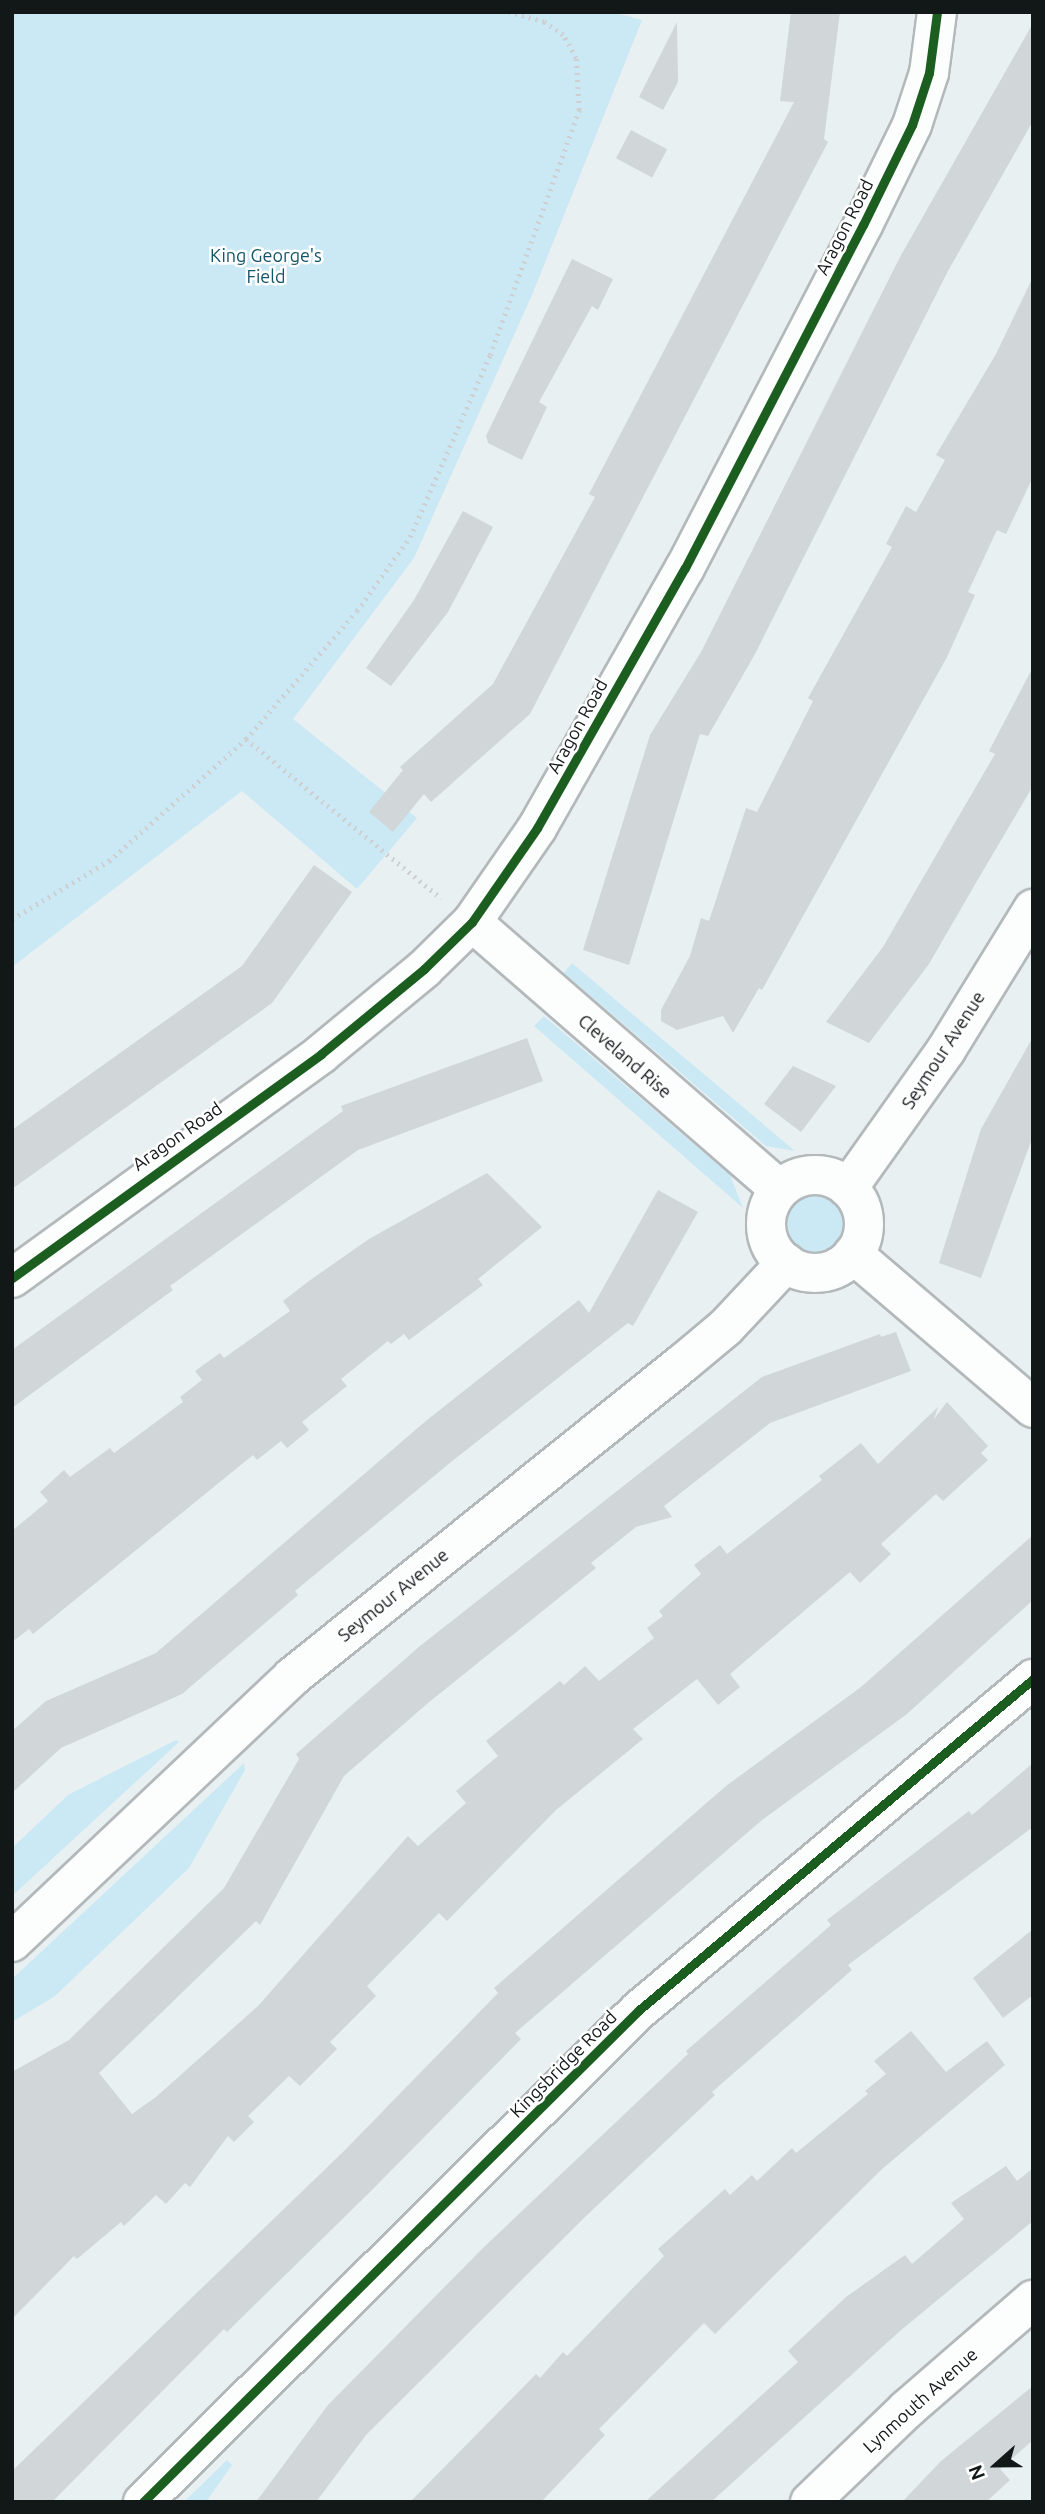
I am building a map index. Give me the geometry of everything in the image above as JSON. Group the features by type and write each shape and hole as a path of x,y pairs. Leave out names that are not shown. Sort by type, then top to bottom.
{"street":[{"name":"Aragon Road","path":"12,1278 321,1054 424,969 472,922 537,828 685,568 856,238 912,125 929,73 937,12"},
{"name":"Seymour Avenue","path":"848,1188 946,1050 1033,909"},
{"name":"Cleveland Rise","path":"472,922 779,1189"},
{"path":"806,1175 821,1175 848,1188 860,1206 863,1227 853,1254 828,1271 806,1271 786,1264 767,1236 766,1219 779,1189 806,1175"},
{"path":"853,1254 1033,1408"},
{"name":"Seymour Avenue","path":"12,1942 292,1677 683,1363 726,1327 786,1264"},
{"name":"Kingsbridge Road","path":"143,2502 639,2010 1033,1679"},
{"name":"Lynmouth Avenue","path":"810,2502 907,2409 1033,2300"}],"path":[{"path":"12,919 109,861 246,739 357,611 410,537 490,355 579,110 576,58 564,36 544,22 508,12"},
{"path":"246,739 472,922"}],"green space":[{"name":"King George's Field","path":"12,12 612,12 642,20 532,295 414,558 293,719 417,818 357,889 242,791 12,967"},
{"path":"572,963 795,1151 766,1146 564,973"},
{"path":"544,1016 730,1175 743,1208 534,1026"},
{"path":"814,1193 835,1202 844,1223 835,1244 814,1253 793,1244 784,1223 793,1202"},
{"path":"176,1740 179,1742 12,1896 12,1848 68,1795"},
{"path":"244,1763 245,1770 189,1868 55,1996 12,2022 12,1979"},
{"path":"227,2460 232,2465 206,2502 184,2502"}],"building":[{"path":"791,12 840,12 824,139 828,142 530,714 431,802 424,794 393,832 369,812 403,770 400,767 493,684 595,497 589,494 794,102 780,101"},
{"path":"677,22 678,82 663,110 639,97"},
{"path":"1033,23 1033,121 948,271 755,654 708,736 700,734 629,965 583,950 650,735 701,652 900,257"},
{"path":"631,130 667,149 652,178 616,158"},
{"path":"572,259 613,279 598,310 592,306 539,402 547,407 522,460 488,443 486,436"},
{"path":"1033,277 1033,477 1006,534 997,530 968,592 975,595 947,657 762,990 759,988 733,1033 723,1016 677,1030 661,1021 661,1010 690,956 701,918 709,921 746,808 757,812 813,701 808,698 892,547 886,544 906,506 916,512 945,460 936,455 996,354"},
{"path":"463,511 493,527 448,612 391,686 366,668 414,600"},
{"path":"1033,667 1033,786 929,964 869,1043 826,1022 883,947 995,754 989,751"},
{"path":"314,865 352,892 272,1003 12,1189 12,1130 242,966"},
{"path":"1033,1037 1033,1136 981,1278 939,1263 981,1129"},
{"path":"527,1038 543,1081 358,1150 170,1286 173,1290 12,1408 12,1350 343,1111 341,1106"},
{"path":"793,1066 836,1086 801,1132 764,1104"},
{"path":"487,1173 542,1227 478,1279 483,1285 409,1340 404,1334 391,1344 388,1341 341,1379 347,1386 302,1422 309,1430 287,1448 281,1441 257,1460 253,1455 33,1634 29,1629 12,1642 12,1531 48,1501 40,1492 64,1470 70,1477 110,1448 114,1453 183,1402 180,1397 202,1380 195,1371 220,1353 224,1358 290,1311 283,1301 309,1281 369,1239"},
{"path":"658,1190 698,1212 633,1326 628,1323 451,1462 295,1591 298,1595 182,1694 61,1748 12,1793 12,1731 46,1701 156,1653 427,1420 579,1300 589,1313"},
{"path":"896,1332 911,1371 770,1423 664,1506 672,1517 636,1527 591,1563 596,1568 428,1703 344,1776 260,1925 256,1921 99,2073 132,2114 156,2097 258,2006 408,1836 418,1846 466,1803 456,1791 498,1756 486,1741 560,1681 564,1685 585,1666 599,1681 654,1638 647,1628 663,1616 659,1611 701,1574 694,1565 720,1545 727,1554 822,1480 819,1476 861,1443 878,1464 938,1407 934,1419 947,1402 988,1446 981,1453 988,1460 943,1501 936,1494 881,1544 891,1554 860,1583 850,1572 730,1674 740,1687 718,1705 697,1679 633,1729 643,1739 556,1810 447,1921 439,1913 367,1986 376,1996 330,2042 337,2049 300,2086 289,2076 248,2116 254,2122 234,2142 228,2136 190,2187 185,2183 166,2204 156,2195 124,2226 121,2222 77,2259 74,2256 12,2319 12,2072 69,2040 224,1888 299,1759 296,1754 420,1646 762,1377 880,1334 881,1337"},
{"path":"1033,1535 1033,1600 907,1714 762,1820 515,2033 521,2039 369,2193 227,2332 224,2329 52,2502 12,2502 12,2471 344,2151 498,1993 494,1988 726,1786 861,1687"},
{"path":"1033,1763 1033,1827 848,1965 852,1970 712,2092 715,2095 586,2216 366,2435 316,2502 256,2502 328,2405 483,2248 688,2054 686,2051 831,1925 827,1920 969,1811 972,1815"},
{"path":"1033,1929 1033,1995 1003,2018 973,1978"},
{"path":"911,2031 946,2072 987,2041 1005,2065 881,2170 715,2334 704,2323 599,2429 605,2435 541,2502 410,2502 536,2374 540,2378 563,2352 567,2356 664,2256 658,2249 725,2189 730,2195 752,2175 757,2181 792,2148 796,2153 868,2094 865,2091 886,2074 874,2061"},
{"path":"1006,2166 1017,2181 1033,2168 1033,2221 900,2331 711,2502 645,2502 798,2362 788,2351 846,2297 905,2255 912,2264 964,2219 951,2203"},
{"path":"1033,2386 1033,2440 1000,2469 1010,2480 986,2502 902,2502 941,2461"}],"cycle path":[{"path":"12,1278 321,1054 424,969 472,922 537,828 685,568 863,225 912,125 929,73 937,12"},
{"path":"143,2502 639,2010 1033,1679"}]}
